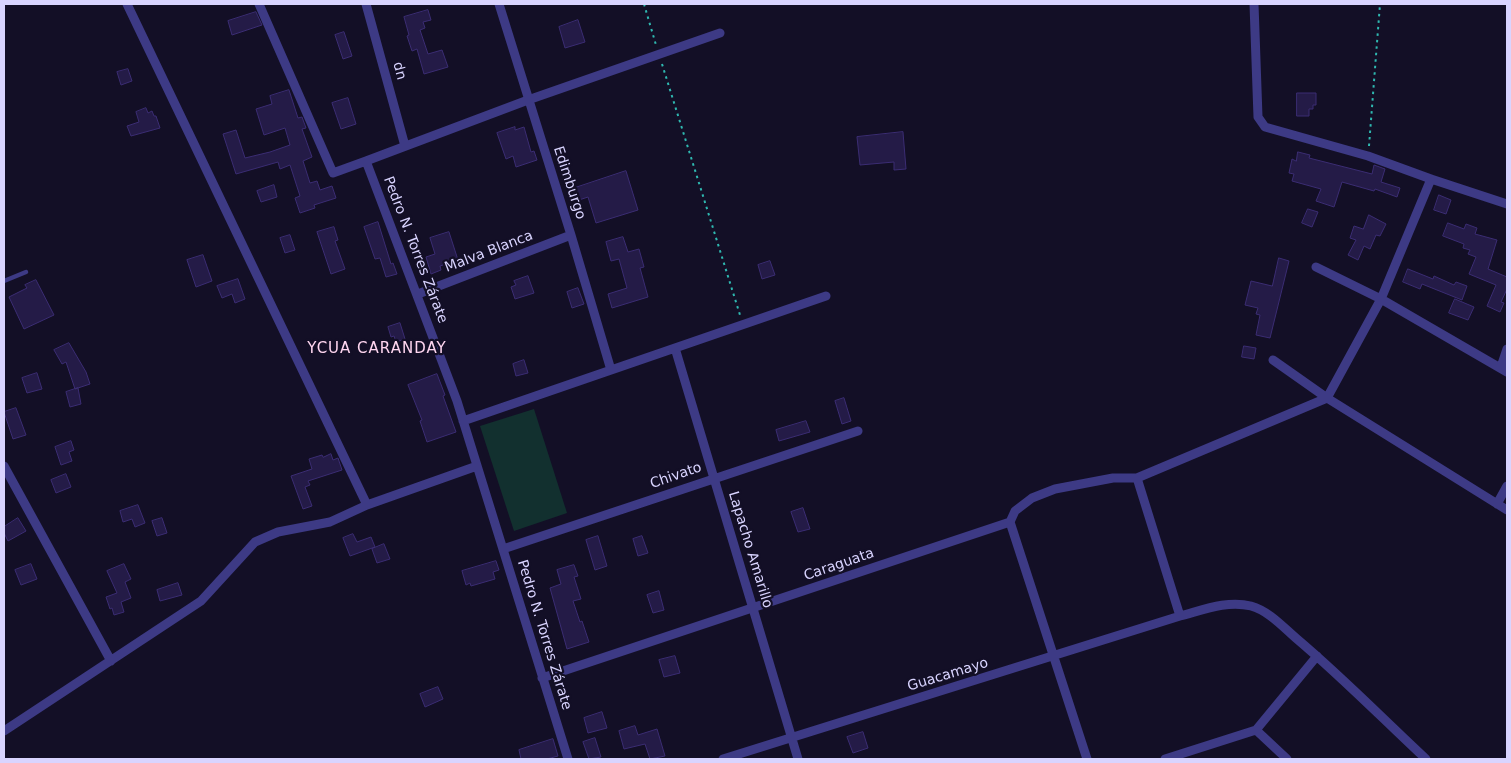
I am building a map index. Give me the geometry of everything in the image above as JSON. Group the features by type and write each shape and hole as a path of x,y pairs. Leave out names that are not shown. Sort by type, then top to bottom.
{"street":[{"path":"127,4 367,505"},
{"path":"259,4 333,173 528,100 720,33"},
{"name":"dn","path":"366,4 405,146"},
{"name":"Edimburgo","path":"498,4 571,235 611,370"},
{"path":"1254,4 1258,117 1265,127 1368,156 1431,180 1507,204"},
{"name":"Pedro N. Torres Zárate","path":"366,161 418,294 463,421 568,759"},
{"path":"1088,759 1010,522 1015,511 1032,498 1056,489 1112,478 1137,478 1327,398 1381,299 1431,180"},
{"name":"Malva Blanca","path":"418,294 571,235"},
{"path":"1316,267 1381,299 1504,370 1507,349"},
{"path":"463,421 826,296"},
{"name":"Lapacho Amarillo","path":"675,348 798,759"},
{"path":"1272,360 1327,398 1507,510"},
{"name":"Chivato","path":"503,549 858,431"},
{"path":"4,466 111,661"},
{"path":"4,731 202,601 255,542 278,532 330,522 367,505 477,466"},
{"path":"1137,478 1180,616"},
{"path":"1498,504 1507,486"},
{"name":"Caraguata","path":"542,678 1010,522"},
{"name":"Guacamayo","path":"723,759 1180,616 1210,607 1235,604 1251,606 1266,612 1317,656 1426,759"},
{"path":"1164,759 1256,730 1317,656"},
{"path":"1256,730 1287,759"}],"lane":[{"path":"4,281 26,272"}],"path":[{"path":"644,4 743,324"},
{"path":"1368,156 1380,4"}],"green space":[{"path":"534,409 567,513 514,531 480,426"}],"building":[{"path":"428,10 431,20 423,22 425,28 420,30 428,54 442,50 448,67 424,74 417,49 412,51 404,17"},
{"path":"256,12 262,25 232,35 228,21"},
{"path":"578,20 585,42 565,48 559,27"},
{"path":"344,32 352,56 343,59 335,35"},
{"path":"128,69 132,81 121,85 117,72"},
{"path":"289,90 298,118 302,117 306,128 302,129 312,157 303,161 310,183 317,181 320,190 332,186 336,198 314,205 315,208 300,213 295,198 300,196 290,165 280,169 278,162 236,174 223,134 236,130 245,158 290,145 285,128 264,135 256,109 272,104 270,96"},
{"path":"1297,93 1316,93 1316,105 1313,105 1313,109 1309,109 1309,116 1297,116"},
{"path":"348,98 356,124 341,129 332,103"},
{"path":"146,108 148,113 152,111 154,116 156,116 160,128 131,136 127,126 139,122 136,112"},
{"path":"515,127 515,130 524,127 531,152 534,151 537,160 516,167 513,156 506,159 497,133"},
{"path":"903,132 906,169 894,170 894,162 860,165 857,137"},
{"path":"1298,152 1310,155 1309,158 1372,174 1374,165 1385,169 1381,182 1400,188 1397,197 1375,189 1374,191 1342,182 1334,207 1316,201 1321,189 1292,181 1294,174 1289,173 1292,159 1296,161"},
{"path":"626,171 638,210 596,223 588,197 579,200 575,188"},
{"path":"274,185 277,197 261,202 257,191"},
{"path":"1439,195 1451,200 1446,214 1434,210"},
{"path":"1308,209 1318,212 1312,227 1302,223"},
{"path":"1369,215 1386,224 1380,236 1376,235 1370,249 1364,246 1358,260 1348,255 1356,240 1350,238 1354,226 1363,229"},
{"path":"378,222 391,264 393,263 397,274 386,277 380,258 375,259 364,227"},
{"path":"1448,223 1464,229 1466,224 1477,228 1475,234 1497,240 1488,269 1507,277 1507,289 1501,302 1504,303 1500,312 1487,306 1496,285 1469,274 1476,257 1468,254 1470,250 1463,248 1464,244 1443,236"},
{"path":"334,227 338,240 335,241 345,269 331,274 317,232"},
{"path":"449,232 458,260 440,266 441,270 431,274 426,257 435,254 430,238"},
{"path":"290,235 295,250 285,253 280,238"},
{"path":"623,237 628,252 639,249 644,267 640,268 648,297 612,308 608,294 627,288 619,259 611,261 606,242"},
{"path":"203,255 212,281 196,287 187,260"},
{"path":"1279,258 1289,261 1270,338 1256,335 1260,315 1256,314 1258,308 1245,305 1251,281 1272,286"},
{"path":"770,261 775,275 762,279 758,265"},
{"path":"1408,269 1433,279 1434,276 1454,285 1456,282 1467,286 1462,300 1422,284 1420,289 1403,282"},
{"path":"528,276 534,293 515,299 511,287 516,285 514,281"},
{"path":"238,279 245,299 235,303 232,294 222,298 217,286"},
{"path":"36,280 54,315 24,329 9,297 27,288 25,285"},
{"path":"578,288 584,304 572,308 567,292"},
{"path":"1455,299 1474,307 1468,320 1449,313"},
{"path":"400,323 405,339 396,342 394,336 391,337 388,327"},
{"path":"69,343 86,372 90,384 75,389 66,362 62,364 54,350"},
{"path":"1244,346 1256,348 1254,359 1242,357"},
{"path":"524,360 528,373 516,376 513,364"},
{"path":"37,373 42,389 27,393 22,378"},
{"path":"437,374 456,432 427,442 420,421 422,420 408,385"},
{"path":"78,388 81,404 70,407 66,392"},
{"path":"844,398 851,421 842,424 835,401"},
{"path":"16,408 26,435 13,439 4,412"},
{"path":"806,421 810,432 779,441 776,430"},
{"path":"71,441 74,450 69,452 72,461 61,465 55,447"},
{"path":"331,454 333,460 338,458 342,470 308,481 310,485 305,487 312,506 303,509 291,476 312,469 309,459"},
{"path":"66,474 71,487 56,493 51,480"},
{"path":"138,505 145,523 135,527 132,519 123,522 120,511"},
{"path":"803,508 810,529 798,532 791,512"},
{"path":"18,518 26,531 8,541 4,533 4,527"},
{"path":"162,518 167,533 157,536 152,521"},
{"path":"353,534 357,542 371,537 375,547 350,556 343,538"},
{"path":"598,536 607,566 595,570 586,540"},
{"path":"642,536 648,553 638,556 633,539"},
{"path":"384,544 390,559 377,563 372,549"},
{"path":"496,561 499,570 493,572 495,579 471,586 470,583 466,585 462,571"},
{"path":"31,564 37,579 21,585 15,570"},
{"path":"124,564 131,579 125,582 131,598 121,602 124,612 114,615 106,597 117,593 107,571"},
{"path":"574,565 578,576 574,577 581,599 573,601 589,642 567,649 550,588 561,584 557,570"},
{"path":"178,583 182,595 160,601 157,590"},
{"path":"659,591 664,610 653,613 647,595"},
{"path":"675,656 680,673 664,677 659,660"},
{"path":"438,687 443,699 425,707 420,694"},
{"path":"602,712 607,728 588,733 584,718"},
{"path":"635,726 638,735 657,729 665,756 650,759 645,744 624,749 619,731"},
{"path":"863,732 868,748 853,753 847,737"},
{"path":"595,738 601,757 589,759 583,742"},
{"path":"553,739 558,756 547,759 521,759 519,750"}],"district":[{"name":"YCUA CARANDAY","path":"377,349"}]}
